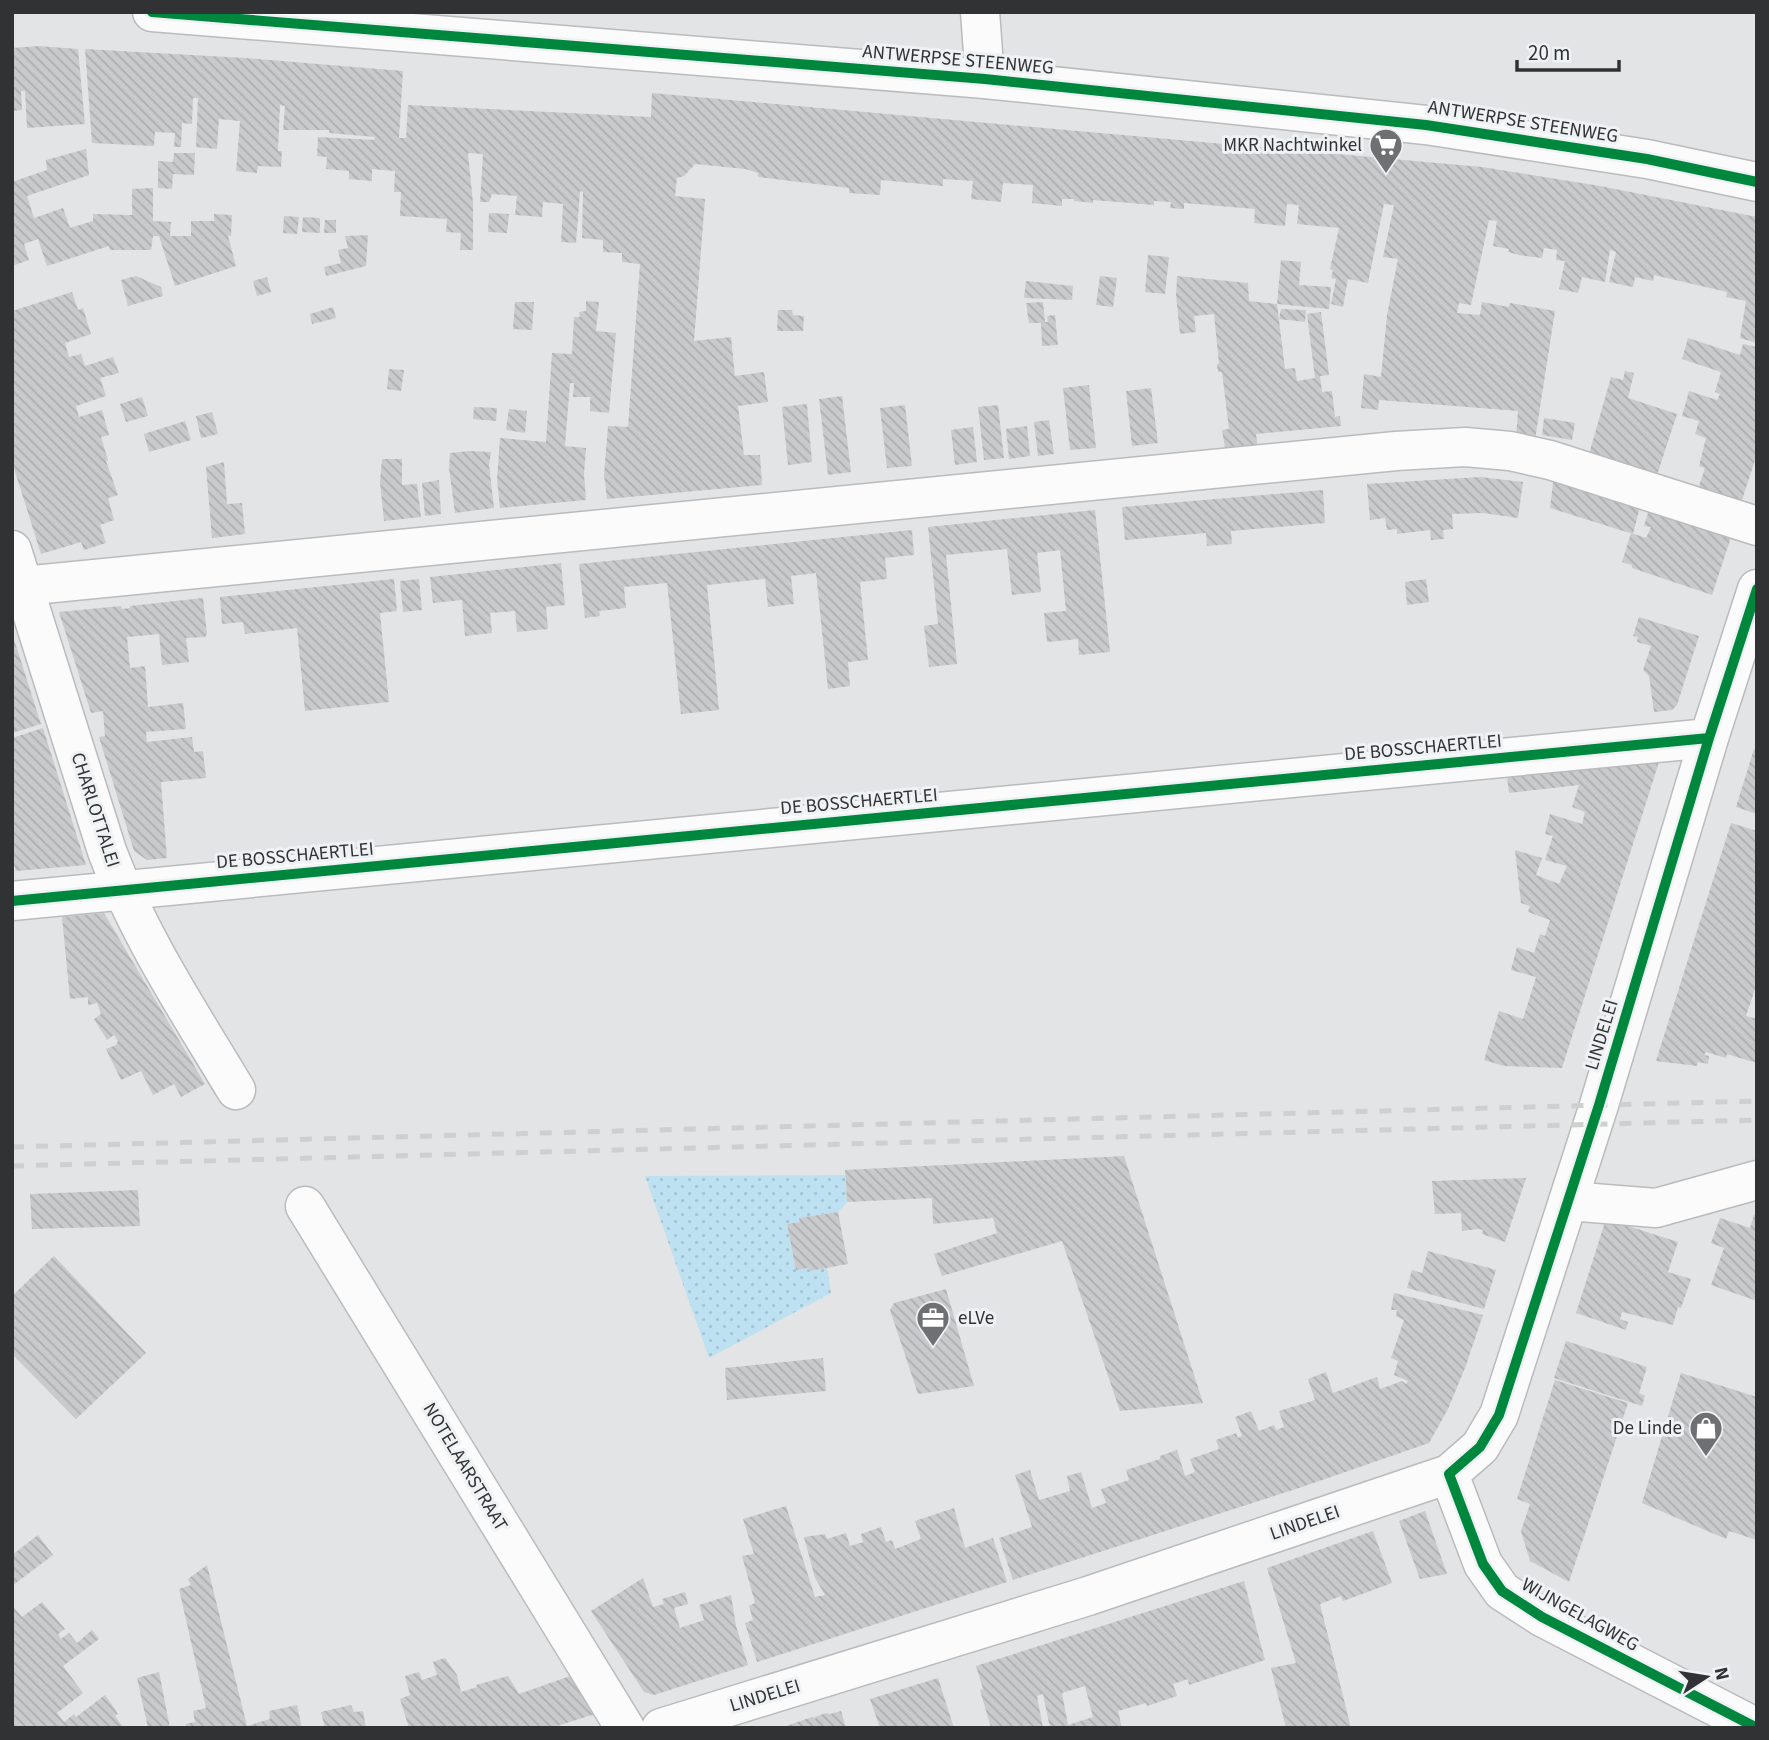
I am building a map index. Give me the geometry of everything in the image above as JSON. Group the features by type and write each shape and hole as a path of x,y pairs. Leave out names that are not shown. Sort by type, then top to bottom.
{"street":[{"name":"ANTWERPSE STEENWEG","path":"152,12 985,79 1426,125 1647,159 1757,182"},
{"path":"981,12 985,79"},
{"path":"23,586 1383,452 1465,447 1510,451 1550,460 1757,526"},
{"name":"CHARLOTTALEI","path":"12,550 121,890 148,944 236,1090"},
{"name":"LINDELEI","path":"662,1728 1088,1596 1449,1474 1480,1447 1499,1415 1569,1201 1709,738 1757,589"},
{"name":"DE BOSSCHAERTLEI","path":"12,901 1709,738"},
{"path":"1569,1201 1656,1208 1757,1180"},
{"name":"NOTELAARSTRAAT","path":"305,1206 625,1728"},
{"name":"WIJNGELAGWEG","path":"1449,1474 1483,1564 1502,1591 1542,1617 1757,1728"}],"shaded area":[{"path":"845,1175 847,1202 838,1212 800,1218 800,1222 787,1224 796,1270 827,1268 831,1293 709,1358 645,1176"}],"building":[{"path":"38,46 78,49 85,124 27,128 25,91 21,91 22,110 12,111 12,48"},
{"path":"85,49 403,71 399,138 406,138 408,105 651,117 652,93 1482,167 1600,186 1757,217 1757,343 1740,338 1746,301 1726,297 1727,292 1654,275 1653,281 1635,277 1633,287 1609,282 1616,252 1610,250 1605,282 1582,277 1578,293 1559,289 1565,261 1556,260 1557,250 1544,248 1542,258 1519,255 1508,252 1509,249 1493,246 1497,221 1489,220 1471,305 1459,303 1457,313 1480,315 1482,302 1509,307 1510,303 1555,311 1535,440 1516,438 1518,411 1379,400 1378,410 1361,408 1364,374 1381,377 1387,315 1398,259 1383,257 1394,205 1384,204 1368,283 1348,279 1343,307 1331,304 1336,279 1331,278 1333,270 1330,269 1339,228 1297,224 1299,205 1287,204 1285,226 1254,223 1255,209 1184,203 1184,209 1170,208 1171,202 1154,201 1154,205 1093,200 1093,203 1074,199 1062,199 1062,206 1032,203 1033,185 1003,183 1001,202 971,199 973,181 943,179 943,186 881,180 880,195 849,193 849,188 758,177 758,173 745,169 695,164 684,176 677,178 675,196 705,199 694,341 731,337 735,376 764,372 768,402 738,406 744,455 760,455 762,485 607,499 604,475 608,426 628,427 640,264 622,262 622,253 603,252 603,240 582,238 583,192 580,191 576,243 561,242 563,204 543,202 542,217 515,215 517,196 492,194 489,202 480,202 483,154 468,153 473,203 473,250 460,250 461,233 446,232 447,219 400,216 401,192 394,192 395,171 372,169 372,181 349,179 349,171 326,169 327,157 317,156 318,137 374,140 375,137 329,133 329,130 283,130 285,106 280,105 278,151 282,151 281,167 258,166 257,173 236,171 240,121 219,119 217,149 196,147 198,98 193,98 192,124 182,123 181,147 174,147 175,133 155,132 154,146 92,143"},
{"path":"86,149 89,175 27,196 34,218 63,208 70,228 93,221 93,214 132,215 132,189 153,188 153,221 171,222 170,236 191,236 191,221 214,221 214,214 232,215 231,236 228,236 236,266 175,286 159,236 153,236 151,250 110,250 109,246 47,266 38,239 24,244 29,260 12,266 12,182 47,170 46,160"},
{"path":"174,153 195,153 194,175 173,174 172,189 158,188 158,161 173,162"},
{"path":"489,213 509,214 507,233 488,232"},
{"path":"284,216 299,217 297,234 283,233"},
{"path":"303,217 320,218 320,233 302,232"},
{"path":"325,220 336,220 336,233 324,233"},
{"path":"368,235 366,266 326,276 324,267 341,263 338,250 348,248 345,236"},
{"path":"1148,255 1169,257 1165,294 1145,292"},
{"path":"1281,260 1301,262 1299,285 1331,287 1329,309 1277,304"},
{"path":"136,276 161,287 163,296 128,306 121,280"},
{"path":"1100,276 1117,278 1113,307 1096,305"},
{"path":"1177,276 1248,283 1249,301 1277,304 1285,369 1295,368 1297,381 1315,378 1307,314 1321,312 1329,375 1320,376 1322,392 1332,391 1335,417 1340,416 1341,426 1256,434 1258,449 1226,454 1222,430 1229,429 1222,372 1218,372 1214,314 1194,316 1196,332 1180,334"},
{"path":"267,277 271,292 257,296 253,281"},
{"path":"1026,281 1073,286 1072,300 1024,298"},
{"path":"72,292 78,310 83,308 91,334 65,343 69,357 81,354 85,366 113,357 119,373 100,378 106,396 76,406 79,417 102,410 109,435 101,437 118,495 108,498 114,520 100,525 106,543 84,550 81,542 41,554 12,462 12,311"},
{"path":"586,301 599,302 596,331 616,333 609,413 590,411 590,397 573,397 574,383 570,383 565,446 586,448 586,500 500,508 497,479 500,438 546,442 552,353 572,354 574,317 580,317 579,312 586,311"},
{"path":"515,302 534,302 532,330 513,329"},
{"path":"1043,302 1045,322 1048,322 1047,316 1055,315 1058,345 1042,346 1041,323 1029,323 1026,303"},
{"path":"333,307 336,318 312,324 310,314"},
{"path":"1281,309 1306,310 1305,322 1279,319"},
{"path":"778,310 792,310 793,315 804,316 803,331 777,331"},
{"path":"1688,338 1740,355 1743,344 1757,347 1757,454 1741,503 1698,489 1705,468 1699,466 1706,438 1695,434 1699,421 1682,416 1689,391 1717,400 1720,394 1715,392 1721,372 1682,359"},
{"path":"389,369 404,370 401,391 387,389"},
{"path":"1625,371 1634,373 1628,398 1677,414 1657,475 1589,454 1611,377 1623,380"},
{"path":"1089,385 1096,448 1070,450 1063,388"},
{"path":"1151,388 1158,443 1132,446 1126,391"},
{"path":"842,396 851,472 828,475 819,399"},
{"path":"142,397 148,416 126,422 120,404"},
{"path":"807,404 812,462 788,465 782,407"},
{"path":"905,405 912,466 887,468 880,408"},
{"path":"998,405 1004,458 984,460 978,407"},
{"path":"474,407 497,408 496,421 473,419"},
{"path":"509,409 527,411 525,433 506,430"},
{"path":"212,412 218,434 201,438 196,416"},
{"path":"1544,418 1575,423 1572,440 1542,435"},
{"path":"1049,420 1054,454 1038,456 1034,422"},
{"path":"185,421 191,440 149,452 144,434"},
{"path":"1027,426 1030,456 1009,459 1006,429"},
{"path":"973,427 977,462 955,465 951,430"},
{"path":"491,452 489,465 494,508 455,513 449,468 450,453"},
{"path":"382,459 402,459 402,485 417,484 421,517 384,521 380,482"},
{"path":"224,462 227,504 242,503 245,534 212,538 206,467"},
{"path":"1554,476 1641,503 1633,534 1550,508"},
{"path":"1480,477 1523,482 1518,518 1483,513 1452,514 1453,529 1443,530 1444,539 1431,540 1430,530 1397,534 1397,529 1387,530 1385,518 1370,520 1367,484"},
{"path":"439,480 441,514 425,516 422,483"},
{"path":"1323,490 1325,523 1231,531 1232,544 1207,546 1206,533 1125,540 1122,507"},
{"path":"1650,506 1733,531 1712,595 1632,568 1632,565 1622,562 1631,533 1646,538 1651,527 1644,526"},
{"path":"1095,510 1110,652 1079,655 1078,639 1047,642 1044,613 1066,611 1060,550 1037,553 1041,592 1012,595 1007,549 946,555 957,664 929,667 924,626 938,624 928,527"},
{"path":"912,530 914,555 885,558 887,579 860,582 868,660 848,662 850,686 828,689 816,573 791,576 794,604 768,607 765,579 707,585 719,710 681,714 667,583 624,587 626,608 599,611 600,616 585,618 579,564"},
{"path":"561,563 565,605 546,607 548,629 517,632 515,611 490,613 492,633 465,636 462,600 433,603 430,577"},
{"path":"394,579 397,611 380,613 389,702 305,711 297,628 245,634 243,622 222,624 220,597"},
{"path":"419,579 422,610 403,612 400,581"},
{"path":"1426,579 1429,602 1407,605 1405,582"},
{"path":"203,598 207,634 205,637 186,638 189,662 162,665 159,634 127,637 130,668 145,666 148,707 183,703 186,729 146,732 147,742 192,737 194,752 203,751 206,778 161,782 167,858 147,860 134,851 99,737 105,736 103,711 91,713 59,612 121,606 122,609"},
{"path":"1639,617 1699,636 1677,705 1672,710 1654,712 1649,676 1643,670 1651,646 1637,642 1638,637 1633,636"},
{"path":"12,633 41,724 12,733"},
{"path":"43,728 86,865 16,871 12,859 12,738"},
{"path":"1754,749 1757,749 1757,814 1736,807"},
{"path":"1659,762 1562,1068 1504,1066 1484,1060 1499,1011 1523,1019 1536,977 1511,970 1517,947 1534,953 1540,934 1545,936 1550,920 1528,912 1530,906 1521,903 1515,850 1542,858 1536,875 1559,884 1567,866 1545,860 1553,836 1545,834 1550,814 1582,824 1585,812 1572,807 1579,785 1509,793 1507,777"},
{"path":"1731,823 1757,831 1757,989 1746,1016 1757,1019 1757,1063 1727,1054 1726,1058 1706,1052 1704,1055 1709,1056 1708,1064 1698,1062 1697,1066 1656,1061"},
{"path":"104,913 205,1084 181,1097 174,1084 153,1095 141,1071 121,1080 106,1049 116,1045 118,1041 114,1035 107,1040 94,1019 101,1014 97,1003 88,1005 88,997 70,999 62,917"},
{"path":"1124,1156 1203,1403 1120,1411 1062,1241 942,1276 934,1254 997,1233 993,1218 933,1224 932,1198 847,1202 845,1170"},
{"path":"1526,1178 1505,1242 1482,1234 1483,1230 1462,1231 1461,1213 1435,1214 1432,1181"},
{"path":"138,1190 140,1226 32,1229 30,1194"},
{"path":"838,1212 848,1264 810,1271 809,1268 796,1270 787,1224 800,1222 799,1218"},
{"path":"1754,1215 1757,1216 1757,1301 1711,1285 1724,1248 1711,1243 1720,1218 1750,1228"},
{"path":"1606,1219 1678,1242 1668,1272 1691,1279 1673,1325 1622,1312 1620,1319 1628,1322 1626,1330 1576,1313"},
{"path":"1428,1251 1496,1270 1484,1309 1407,1288 1412,1270 1422,1273"},
{"path":"54,1256 146,1353 76,1419 12,1354 12,1296"},
{"name":"eLVe","path":"946,1289 974,1386 918,1394 890,1310 894,1303"},
{"path":"1394,1293 1483,1315 1448,1409 1429,1443 1013,1580 999,1538 1032,1527 1015,1475 1030,1470 1039,1500 1070,1491 1067,1476 1081,1472 1092,1508 1106,1503 1101,1489 1129,1480 1126,1470 1160,1459 1160,1456 1177,1450 1185,1476 1195,1472 1190,1459 1219,1449 1216,1440 1236,1433 1238,1438 1242,1436 1235,1417 1251,1411 1259,1431 1274,1425 1276,1430 1284,1427 1279,1411 1315,1400 1308,1379 1326,1372 1333,1393 1377,1377 1380,1389 1402,1381 1406,1384 1408,1381 1394,1375 1398,1361 1391,1358 1404,1320 1396,1316 1397,1310 1391,1310"},
{"path":"1566,1341 1647,1367 1639,1393 1645,1396 1642,1406 1554,1378"},
{"path":"823,1358 826,1391 727,1400 725,1368"},
{"name":"De Linde","path":"1681,1373 1757,1397 1757,1540 1729,1531 1726,1539 1642,1503"},
{"path":"1555,1380 1628,1403 1569,1582 1530,1561 1521,1531 1530,1504 1517,1499"},
{"path":"786,1506 815,1597 825,1595 815,1578 804,1537 825,1534 827,1539 846,1533 850,1546 863,1542 861,1534 881,1527 886,1542 892,1540 895,1549 921,1539 915,1521 954,1508 965,1548 993,1538 1007,1582 757,1662 745,1623 753,1620 749,1606 755,1603 742,1556 754,1554 743,1519"},
{"path":"1425,1511 1447,1574 1420,1579 1399,1521"},
{"path":"1373,1531 1392,1583 1343,1601 1341,1596 1320,1604 1351,1728 1286,1728 1271,1668 1296,1663 1267,1568"},
{"path":"38,1535 53,1555 12,1586 12,1555"},
{"path":"207,1565 247,1726 270,1719 269,1711 297,1705 302,1728 186,1728 186,1724 195,1722 193,1711 206,1708 179,1589 191,1585 188,1579"},
{"path":"643,1578 653,1607 664,1604 662,1599 685,1592 688,1604 674,1608 680,1628 704,1620 699,1605 731,1595 736,1626 748,1665 654,1695 644,1692 591,1611"},
{"path":"1244,1581 1265,1660 1189,1685 1188,1679 1173,1684 1177,1696 1147,1706 1146,1703 1118,1711 1122,1728 1050,1728 1043,1694 1037,1696 1043,1728 991,1728 976,1666","holes":["1085,1686 1093,1717 1068,1725 1062,1693"]},
{"path":"42,1602 65,1629 58,1634 61,1639 69,1633 77,1643 92,1630 99,1639 63,1666 83,1693 57,1713 64,1722 74,1714 76,1717 105,1695 124,1728 12,1728 12,1605 22,1617"},
{"path":"445,1658 457,1675 461,1692 508,1676 519,1694 573,1675 598,1713 551,1728 409,1728 400,1699 410,1695 405,1676 419,1672 422,1680 437,1675 433,1662"},
{"path":"159,1672 170,1728 148,1728 137,1678"},
{"path":"938,1678 954,1728 880,1728 870,1699"},
{"path":"351,1705 354,1712 363,1711 366,1728 325,1728 321,1712"},
{"path":"841,1711 846,1728 780,1728 812,1717 816,1719 815,1717 826,1713"}],"railway":[{"path":"12,1147 1757,1101"},
{"path":"12,1166 1757,1120"}],"cycle path":[{"path":"152,12 985,79 1426,125 1647,159 1757,182"},
{"path":"1757,589 1709,738 1599,1105 1499,1415 1480,1447 1449,1474 1483,1564 1502,1591 1542,1617 1757,1728"},
{"path":"12,901 1709,738"}],"place":[{"name":"MKR Nachtwinkel","path":"1386,175"},
{"name":"eLVe","path":"933,1348"},
{"name":"De Linde","path":"1706,1458"}]}
